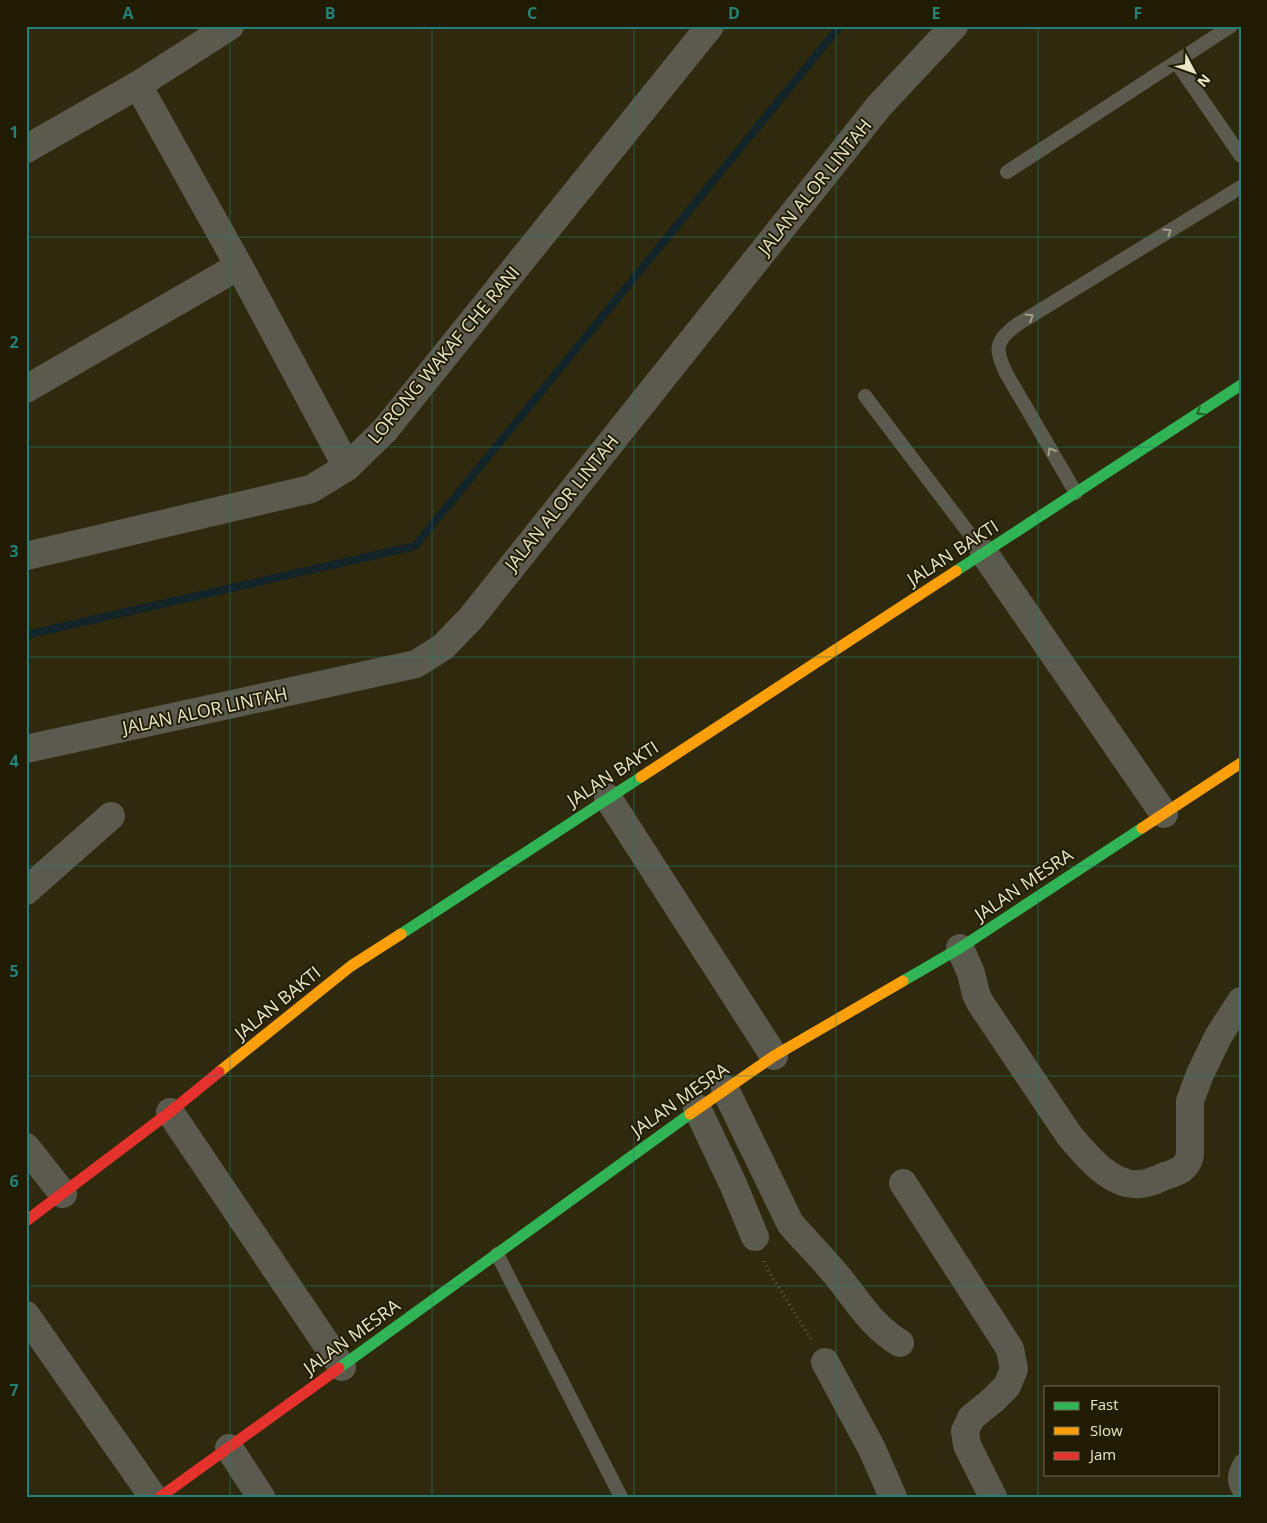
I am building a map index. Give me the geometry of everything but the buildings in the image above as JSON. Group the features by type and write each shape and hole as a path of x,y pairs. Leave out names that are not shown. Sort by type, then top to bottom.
{"street":[{"path":"26,149 138,85 230,26"},
{"name":"LORONG WAKAF CHE RANI","path":"26,556 311,489 347,467 386,430 710,26"},
{"name":"JALAN ALOR LINTAH","path":"26,749 416,664 443,647 477,610 879,106 954,26"},
{"path":"138,85 239,266 347,467"},
{"path":"26,389 239,266"},
{"name":"JALAN BAKTI","path":"26,1222 170,1112 351,966 1240,386"},
{"path":"984,553 1164,814"},
{"name":"JALAN MESRA","path":"160,1497 726,1088 774,1056 960,948 1241,763"},
{"path":"608,798 774,1056"},
{"path":"26,892 111,816"},
{"path":"960,948 971,973 980,1004 1069,1135 1100,1168 1114,1178 1125,1182 1140,1184 1182,1170 1188,1163 1190,1155 1190,1101 1200,1074 1219,1035 1241,1001"},
{"path":"726,1088 790,1223 833,1270 876,1326 900,1343"},
{"path":"697,1108 733,1184 755,1237"},
{"path":"170,1112 342,1367"},
{"path":"26,1147 63,1194"},
{"path":"903,1183 1010,1349 1014,1369 1007,1386 971,1418 966,1431 968,1445 993,1497"},
{"path":"26,1315 153,1497"},
{"path":"825,1362 872,1449 893,1497"},
{"path":"229,1448 261,1497"}],"lane":[{"path":"1007,172 1231,26"},
{"path":"1176,62 1241,156"},
{"path":"1076,493 1006,373 999,357 999,344 1005,333 1018,324 1241,187"},
{"path":"865,396 984,553"},
{"path":"497,1254 621,1497"},
{"path":"1241,1461 1236,1470 1235,1486 1241,1494"}],"path":[{"path":"755,1237 768,1270 825,1362"}],"waterway":[{"path":"26,635 415,546 840,26"}],"traffic: fast":[{"path":"956,571 1241,385"},
{"path":"401,934 641,777"},
{"path":"903,981 960,948 1142,828"},
{"path":"339,1368 690,1114"}],"traffic: slow":[{"path":"641,777 956,571"},
{"path":"1142,828 1241,763"},
{"path":"219,1072 351,966 401,934"},
{"path":"690,1114 774,1056 903,981"}],"traffic: jam":[{"path":"26,1221 170,1112 219,1072"},
{"path":"160,1497 339,1368"}]}
